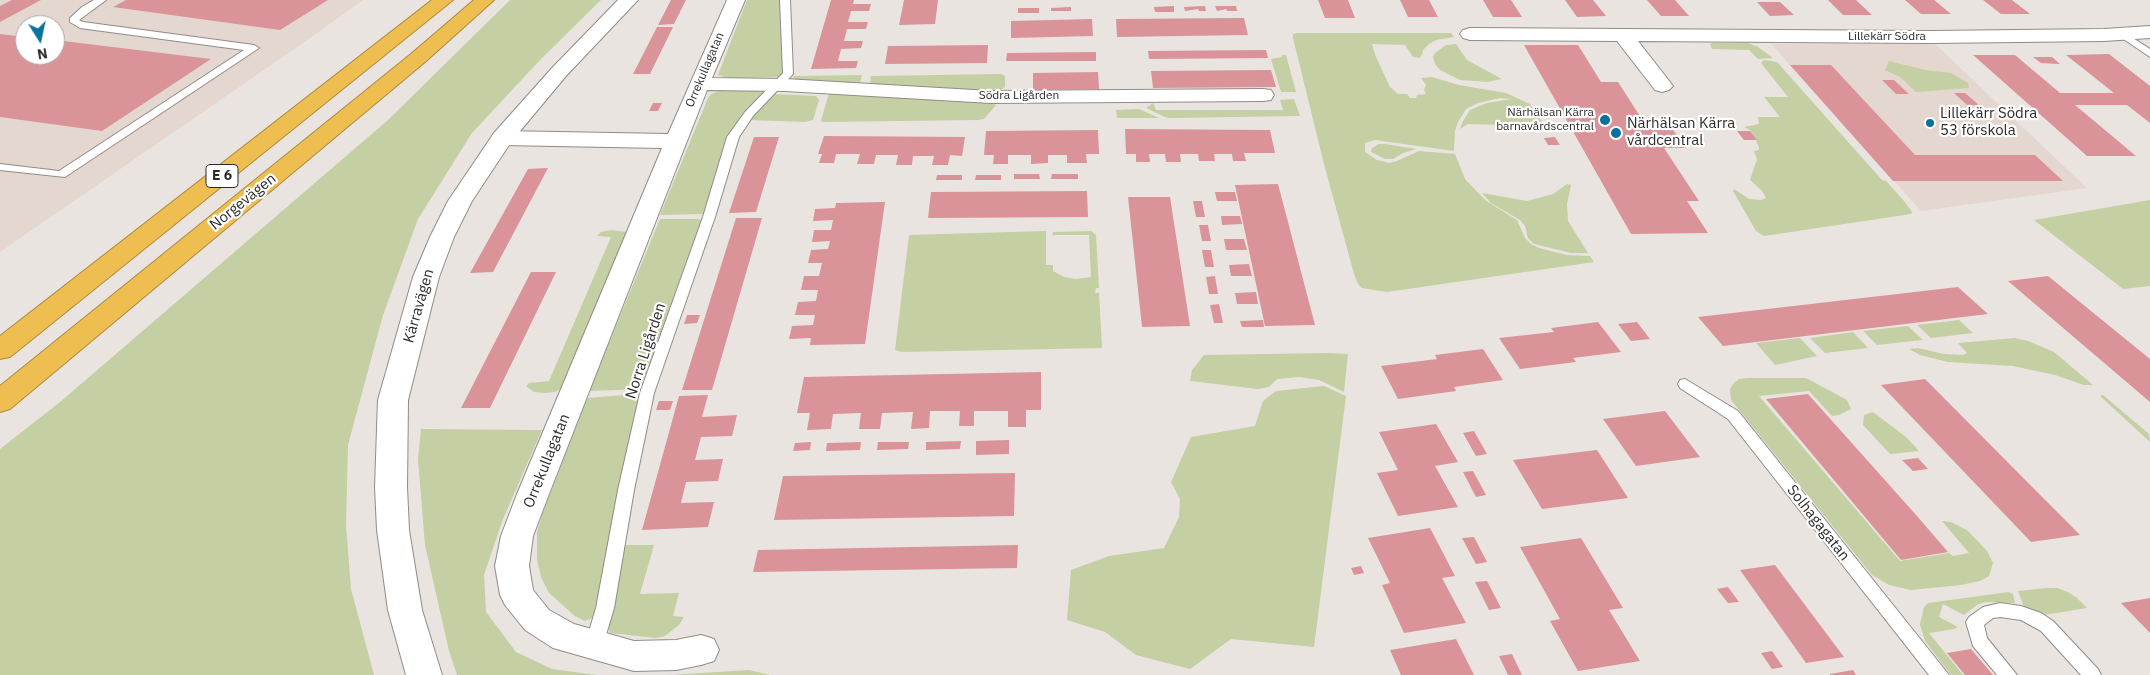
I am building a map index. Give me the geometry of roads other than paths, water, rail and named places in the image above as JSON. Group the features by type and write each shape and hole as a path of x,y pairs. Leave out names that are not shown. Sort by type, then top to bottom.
{"highway":[{"name":"E 6","path":"0,350 444,0"},
{"name":"Norgevägen","path":"0,402 418,58 485,0"},
{"path":"0,408 74,341"}],"street":[{"name":"Kärravägen","path":"424,675 405,610 393,530 391,487 393,400 426,277 460,201 502,138 559,72 629,0"},
{"name":"Orrekullagatan","path":"701,650 676,655 634,656 565,637 537,620 517,595 512,566 517,536 699,84 736,0"},
{"name":"Lillekärr Södra","path":"1470,34 1931,37 2150,32"},
{"path":"1623,36 1662,86"},
{"name":"Södra Ligården","path":"699,84 776,85 991,97 1263,95"},
{"path":"502,138 676,141"}],"lane":[{"path":"0,167 61,176 254,48 80,25 73,20 85,9 100,0"},
{"path":"776,85 788,74 785,0"},
{"path":"2122,34 2150,54"},
{"name":"Norra Ligården","path":"594,645 606,608 626,490 647,393 709,217 734,137 748,114 776,85"},
{"name":"Solhagagatan","path":"1686,384 1733,415 1940,675"},
{"path":"2008,675 1979,641 1975,622 1990,612 2000,610 2011,611 2035,618 2046,626 2092,675"}],"place":[{"name":"Närhälsan Kärra barnavårdscentral","path":"1605,120"},
{"name":"Lillekärr Södra 53 förskola","path":"1930,123"},
{"name":"Närhälsan Kärra vårdcentral","path":"1616,133"}]}
